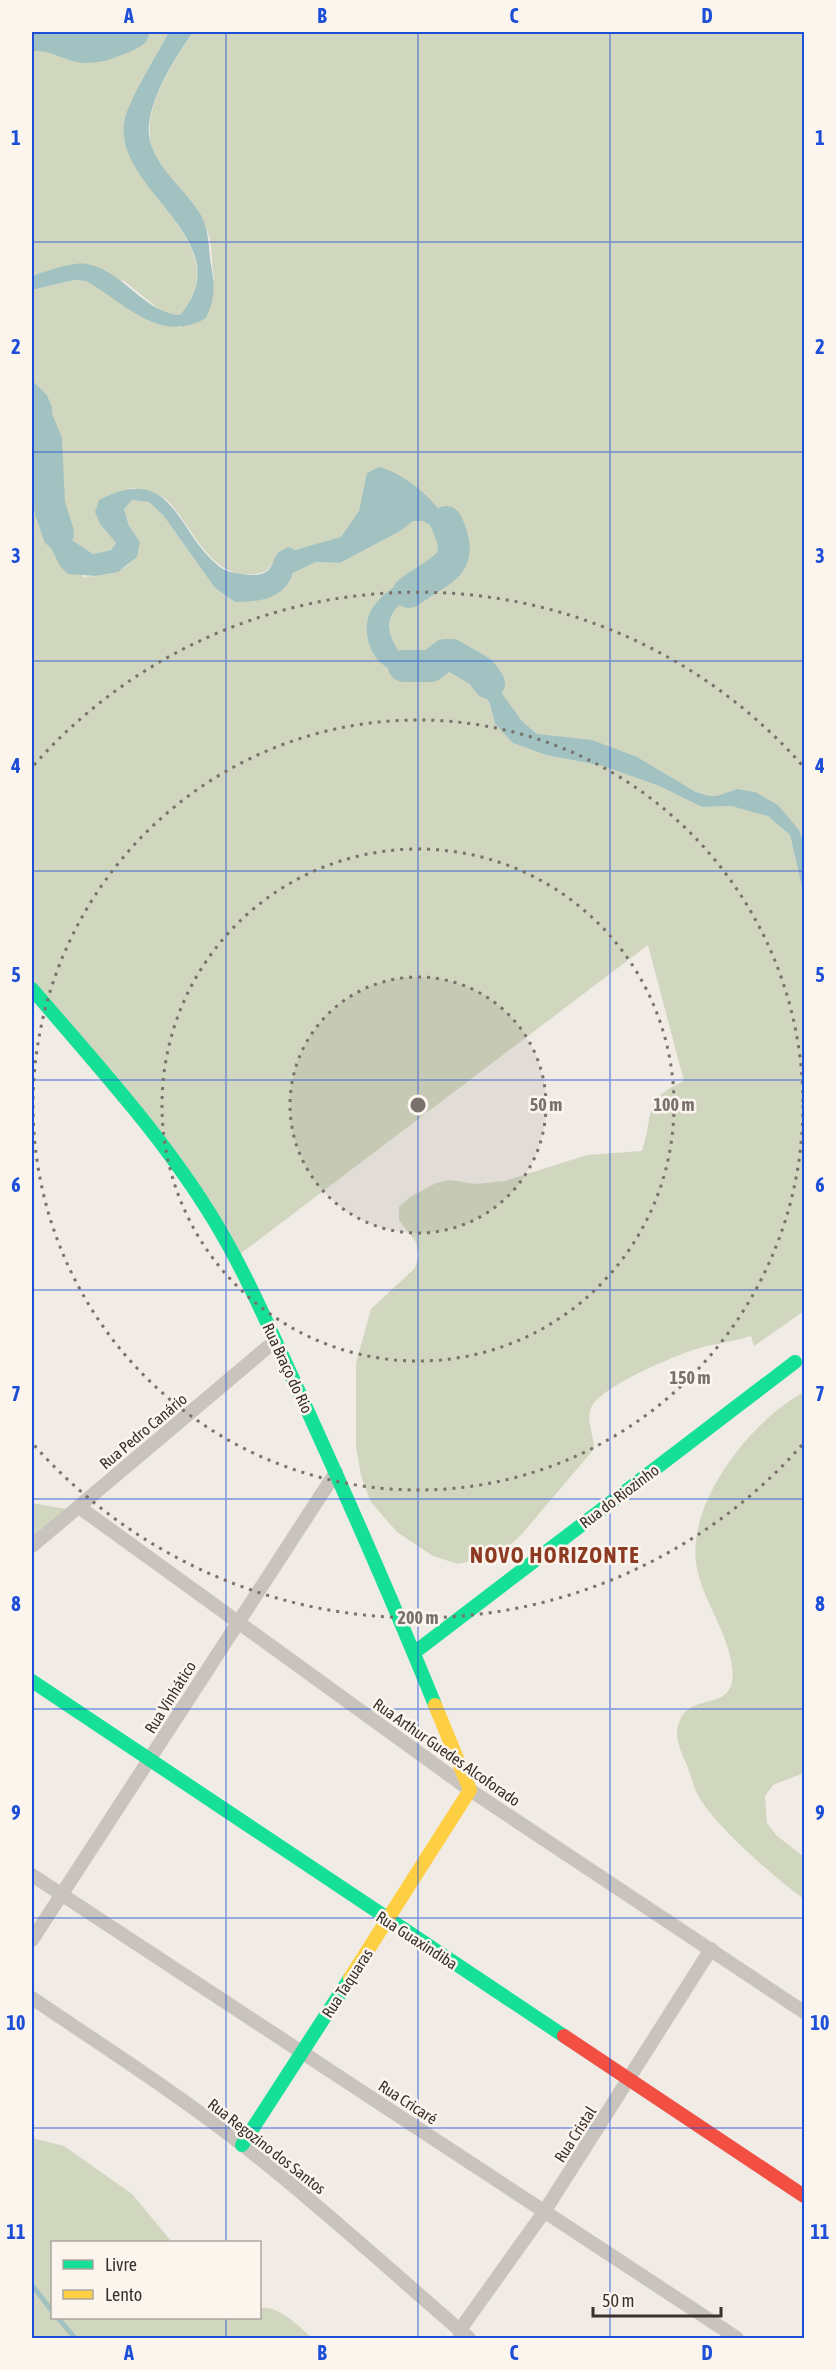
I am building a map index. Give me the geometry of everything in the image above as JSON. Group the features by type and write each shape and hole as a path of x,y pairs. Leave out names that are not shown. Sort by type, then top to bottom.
{"street":[{"name":"Rua Braço do Rio","path":"32,989 129,1103 180,1169 208,1210 243,1272 416,1652 470,1790"},
{"name":"Rua Pedro Canário","path":"32,1546 275,1341"},
{"name":"Rua do Riozinho","path":"416,1652 795,1362"},
{"name":"Rua Vinhático","path":"32,1940 237,1621 336,1472"},
{"name":"Rua Arthur Guedes Alcoforado","path":"79,1507 470,1790 804,2012"},
{"name":"Rua Guaxindiba","path":"32,1681 387,1920 804,2196"},
{"name":"Rua Taquaras","path":"242,2145 470,1790"},
{"name":"Rua Cricaré","path":"32,1875 737,2338"},
{"name":"Rua Cristal","path":"464,2335 711,1950"},
{"name":"Rua Regozino dos Santos","path":"32,1998 137,2069 242,2145 303,2194 464,2335"}],"green space":[{"path":"32,32 104,32 83,42"},
{"path":"135,32 169,32 139,86 126,131 129,154 148,185 186,237 194,256 197,274 193,294 180,315 165,314 124,281 32,276 32,45 48,43 83,60 120,44"},
{"path":"193,32 804,32 804,842 799,830 737,789 717,797 709,796 537,734 522,721 475,658 450,655 427,662 403,657 390,631 393,613 399,605 436,578 451,563 454,527 432,502 364,486 358,513 346,533 341,537 277,554 269,568 255,574 240,574 226,569 204,550 168,501 133,488 118,494 100,524 116,543 111,550 93,554 72,540 44,479 45,430 52,420 52,407 47,395 32,380 32,290 74,280 86,281 180,328 214,278 211,244 204,223 164,171 151,146 152,111 157,94 174,61"},
{"path":"32,463 35,516 83,577 111,573 126,566 132,560 140,542 129,526 124,509 132,500 149,502 163,515 215,588 235,602 262,599 277,594 284,589 293,573 316,562 340,563 402,530 412,521 423,521 448,536 444,547 434,561 398,583 386,600 368,638 374,653 382,663 391,670 402,673 426,672 454,666 478,684 490,704 495,724 514,743 546,755 603,766 659,786 702,807 731,806 768,815 790,835 804,896 804,1311 754,1346 751,1336 706,1346 661,1362 609,1390 591,1408 590,1423 594,1449 521,1535 511,1544 471,1561 458,1564 433,1556 397,1532 370,1501 361,1475 356,1447 356,1363 371,1309 415,1268 419,1255 416,1242 399,1220 399,1207 410,1197 436,1183 450,1180 476,1184 505,1181 587,1155 642,1151 655,1101 670,1088 684,1081 648,945 240,1254 230,1234 32,999"},
{"path":"804,1392 804,1773 773,1785 765,1796 767,1823 776,1835 804,1857 804,1899 748,1852 708,1811 696,1791 680,1748 677,1730 687,1710 722,1696 729,1691 732,1681 730,1655 698,1573 695,1548 700,1521 710,1495 724,1469 742,1445 783,1405"},
{"path":"32,1503 66,1509 32,1539"},
{"path":"32,2138 64,2146 132,2194 171,2241 51,2241 51,2319 261,2319 261,2308 267,2308 282,2313 312,2338 32,2338"}],"water":[{"path":"104,32 135,32 120,44 82,60 48,43 32,45 32,33 83,42"},
{"path":"169,32 193,32 157,95 150,118 151,145 164,169 203,219 208,238 214,286 213,298 206,318 189,325 173,327 143,318 86,281 74,280 32,290 32,276 67,265 87,264 112,275 155,307 167,313 180,315 195,288 197,263 188,240 138,171 126,148 124,123 126,114"},
{"path":"32,380 47,395 52,407 52,420 45,430 44,479 72,540 93,554 111,550 116,543 100,524 95,512 99,500 125,490 144,489 160,496 172,508 207,555 223,569 244,574 261,574 269,569 278,553 288,547 295,550 341,537 359,511 367,473 379,467 405,479 439,509 461,546 440,574 393,612 390,631 403,657 427,662 450,655 476,658 522,721 537,734 592,740 637,757 694,791 709,796 717,796 737,789 755,792 778,805 799,830 804,842 804,896 790,835 768,816 731,806 702,807 659,786 603,766 546,755 513,743 495,724 490,704 478,684 454,666 413,674 403,674 385,667 370,647 367,634 368,619 383,596 442,553 448,536 423,521 413,521 402,530 340,563 316,562 293,573 289,582 277,594 262,600 235,602 215,588 163,515 149,502 132,500 124,509 129,526 140,542 137,557 118,572 96,576 68,574 60,566 35,516"}],"waterway":[{"path":"32,35 54,37 87,47 111,42 133,32"},
{"path":"32,407 46,441 49,504 58,533"},
{"path":"409,592 440,571 452,557 454,548 446,522"},
{"path":"404,666 431,666 445,655 452,655 481,672 489,683"},
{"path":"32,2285 51,2310"},
{"path":"59,2319 75,2338"}],"traffic: fast":[{"path":"32,989 146,1123 188,1180 233,1253 317,1431 435,1705"},
{"path":"415,1652 795,1362"},
{"path":"32,1681 564,2036"},
{"path":"242,2145 350,1978"}],"traffic: slow":[{"path":"350,1978 470,1790 435,1705"}],"traffic: jam":[{"path":"564,2036 804,2196"}],"district":[{"name":"NOVO HORIZONTE","path":"555,1555"}]}
